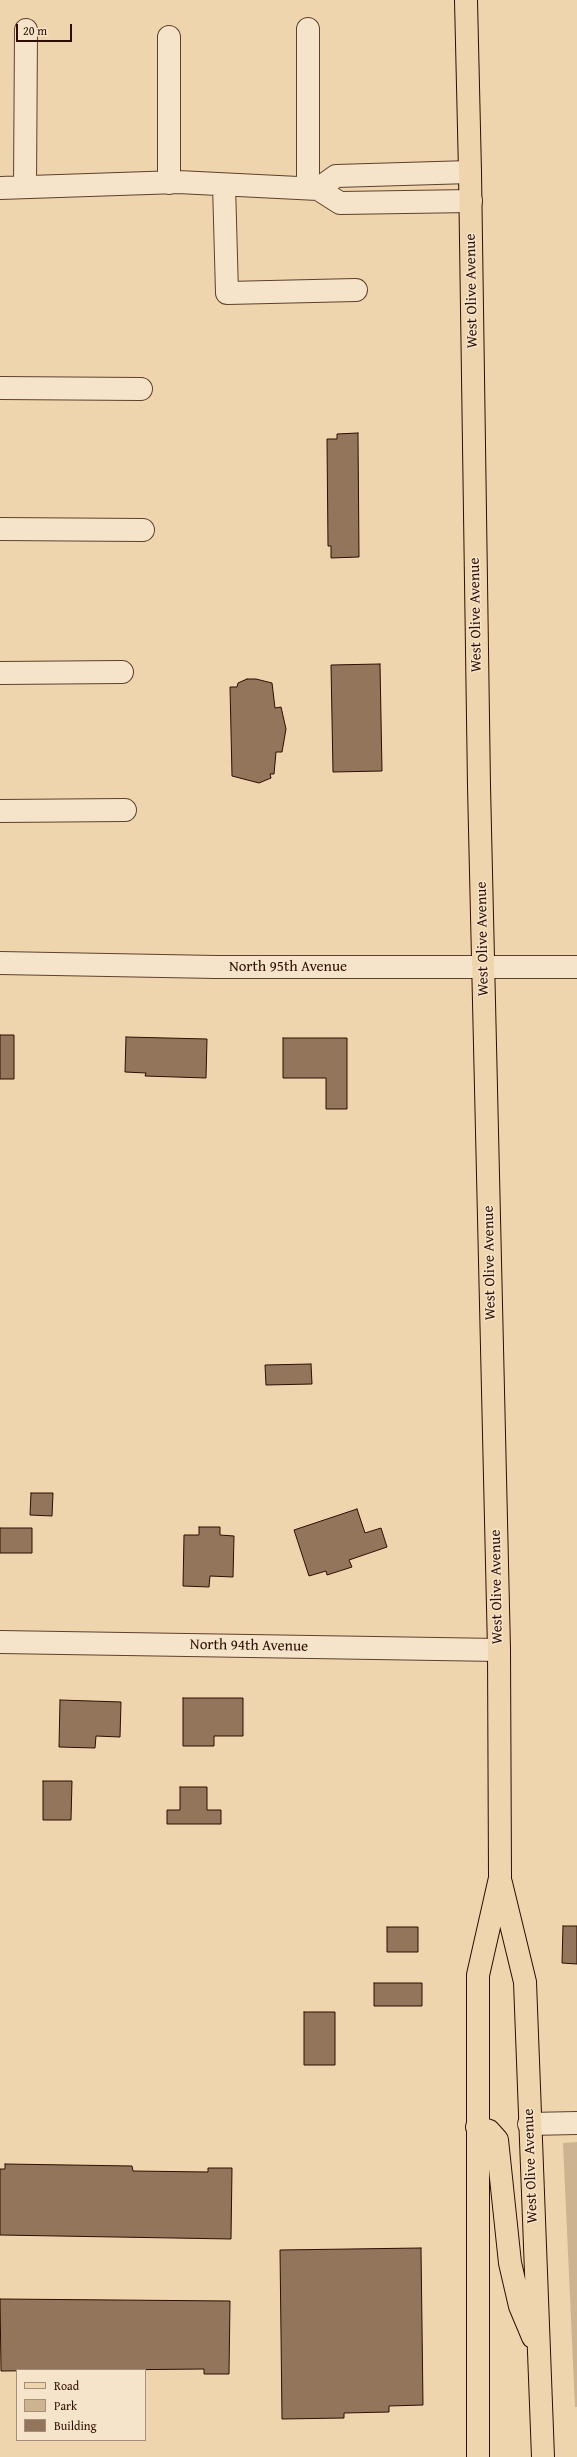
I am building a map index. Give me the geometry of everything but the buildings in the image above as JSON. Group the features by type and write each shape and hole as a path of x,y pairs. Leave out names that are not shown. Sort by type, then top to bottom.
{"main road":[{"name":"West Olive Avenue","path":"466,0 471,201 483,967 499,1650 500,1878 478,1974 478,2457"},
{"name":"West Olive Avenue","path":"500,1878 525,1982 543,2457"},
{"path":"477,2127 489,2131 497,2140 510,2263 520,2306 538,2351"}],"street":[{"path":"25,187 26,30"},
{"path":"308,30 313,188"},
{"path":"169,37 169,183"},
{"path":"313,188 336,176 470,172"},
{"path":"0,188 169,183 313,188 340,203 471,201"},
{"path":"224,185 227,294 356,290"},
{"path":"0,388 141,389"},
{"path":"0,529 143,530"},
{"path":"0,673 122,672"},
{"path":"0,812 125,810"},
{"name":"North 95th Avenue","path":"0,964 216,967 577,967"},
{"name":"North 94th Avenue","path":"0,1642 499,1650"},
{"path":"530,2124 577,2123"}],"green space":[{"path":"577,2142 577,2407 575,2407 563,2143"}]}
